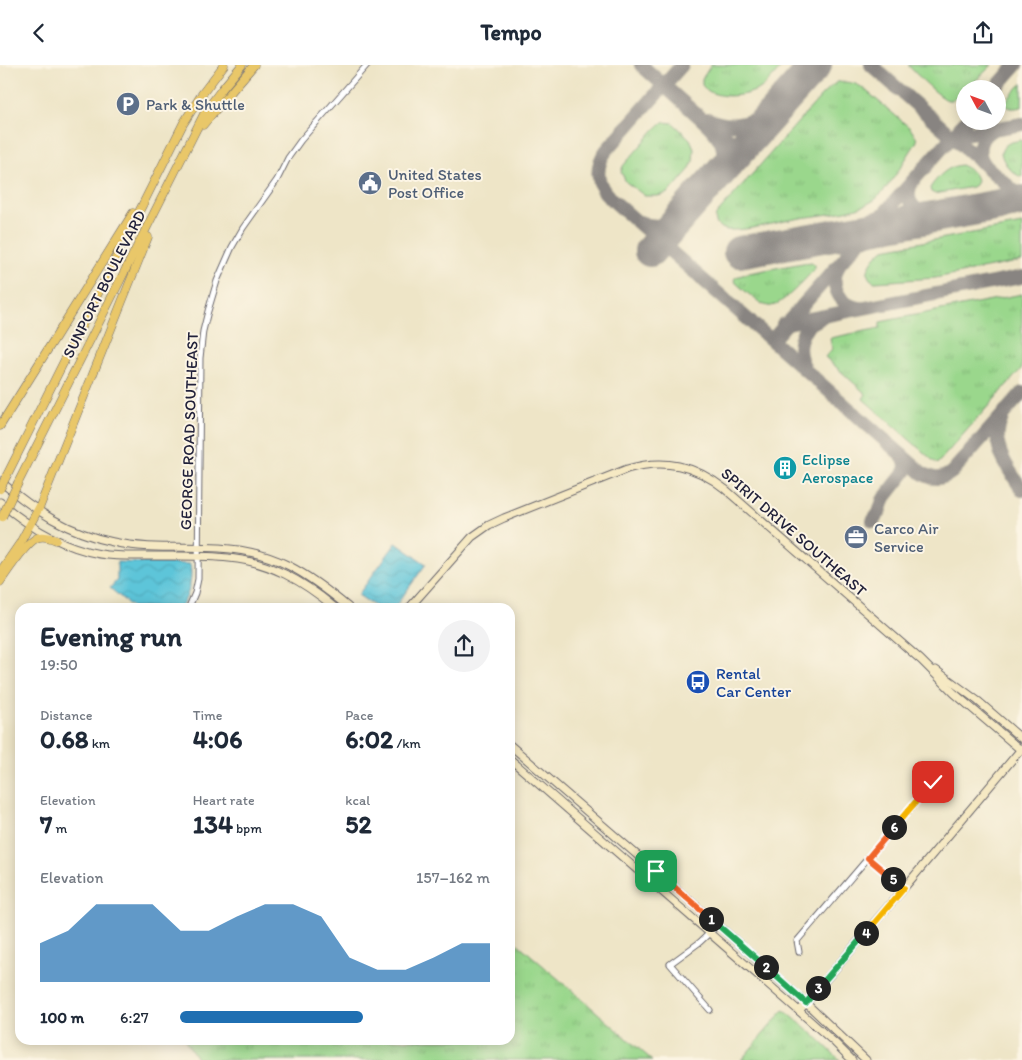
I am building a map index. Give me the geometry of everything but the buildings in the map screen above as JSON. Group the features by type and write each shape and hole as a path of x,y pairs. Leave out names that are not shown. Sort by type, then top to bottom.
{"main road":[{"name":"SUNPORT BOULEVARD","path":"0,489 184,124 202,94 224,65"},
{"name":"SUNPORT BOULEVARD","path":"1,519 205,112 242,65"},
{"path":"191,141 254,65"},
{"path":"0,426 157,176"},
{"path":"0,572 20,543 38,511 136,269 161,202"},
{"name":"SPIRIT DRIVE SOUTHEAST","path":"414,603 466,543 489,525 627,469 649,464 667,464 694,470 718,483 921,660"},
{"path":"0,481 38,511 71,529 104,540 146,547 198,547 242,550 275,559 294,568 313,579 343,603"},
{"path":"0,502 30,525 56,540"},
{"path":"0,582 22,551 37,537 45,537 82,549 111,555 240,559 286,574 304,584 329,603"},
{"path":"921,660 978,701 1022,739"},
{"path":"799,1011 1021,749 954,693 921,660"},
{"path":"978,701 990,707 1015,728 1022,730"},
{"path":"515,749 718,925 806,1003 866,1060"},
{"path":"515,763 799,1011 852,1060"}],"street":[{"name":"GEORGE ROAD SOUTHEAST","path":"192,603 197,586 198,557 200,358 203,331 213,292 237,238 277,180 291,153 367,65"},
{"path":"799,952 797,941 933,782 945,781"},
{"path":"868,858 904,888"},
{"path":"710,1010 670,964 689,951 718,925"}],"green space":[{"path":"711,65 783,65 761,88 747,94 730,96 714,93 702,85 702,79"},
{"path":"908,65 992,65 976,80 956,80 956,98 950,100 921,79"},
{"path":"837,82 851,83 863,88 910,128 916,137 917,141 884,191 873,201 846,211 743,229 727,230 717,225 716,215 822,95"},
{"path":"1022,83 1022,107 1006,106 1006,101"},
{"path":"663,122 673,123 690,139 694,148 693,162 689,170 668,193 658,196 645,196 626,182 621,172 623,166"},
{"path":"1022,140 1022,177 1009,168 1001,153 1006,145"},
{"path":"961,165 975,175 977,181 975,185 935,194 931,192 930,188 939,176 952,167"},
{"path":"1022,224 1022,261 935,278 875,282 868,275 873,260 884,249"},
{"path":"812,262 815,265 813,271 792,293 773,306 765,305 756,300 736,283 734,279 749,273"},
{"path":"1022,294 1022,368 937,464 863,399 866,394 825,357 832,349 830,338 880,328 880,322"},
{"path":"515,941 652,1060 198,1060 188,1045 515,1045"},
{"path":"784,1010 812,1033 840,1060 741,1060"}],"water":[{"path":"396,543 426,564 398,603 370,603 358,595"},
{"path":"117,562 190,564 190,587 183,603 127,603 110,588 117,580"}],"taxiway":[{"path":"641,65 696,114 741,148"},
{"path":"682,65 602,157 598,175 599,181 609,197 926,475 941,478 952,472 1022,393"},
{"path":"871,65 1022,198"},
{"path":"1003,80 1016,65"},
{"path":"708,119 718,123 745,123 779,105"},
{"path":"640,222 652,226 663,225 683,215 714,179 720,168 723,159 721,143 711,129 696,114"},
{"path":"952,136 1022,124"},
{"path":"772,340 958,130"},
{"path":"985,165 980,155 980,145 985,136 992,130"},
{"path":"912,182 909,189 910,201 922,213 935,217"},
{"path":"838,267 835,281 838,294 847,303 860,308"},
{"path":"783,324 1022,277"},
{"path":"805,368 800,354 800,340 807,328 819,319"},
{"path":"1002,418 999,428 999,447 1006,465 1022,490"},
{"path":"873,521 879,513 883,500 905,472 906,464 902,455"}],"runway":[{"path":"650,251 816,65"},
{"path":"739,252 1022,201"}],"place":[{"name":"Park & Shuttle","path":"128,104"},
{"name":"United States Post Office","path":"370,183"},
{"name":"Eclipse Aerospace","path":"785,468"},
{"name":"Carco Air Service","path":"856,537"},
{"name":"Rental Car Center","path":"698,682"}],"route":[{"path":"656,871 806,1003 904,888 868,858 933,782"}]}
